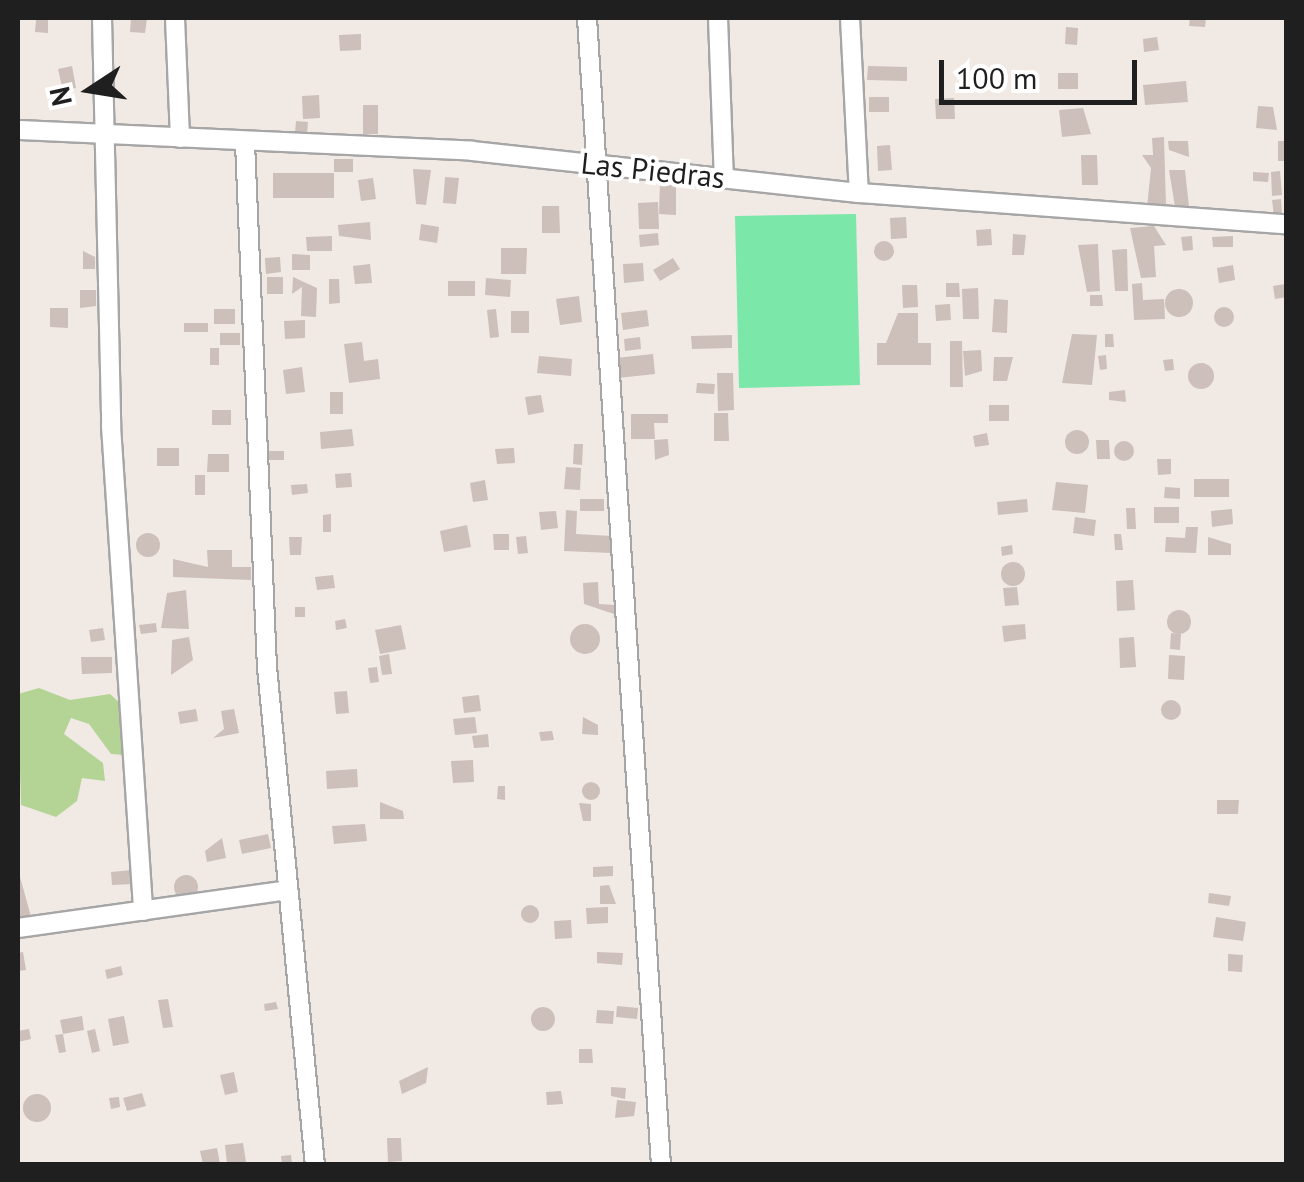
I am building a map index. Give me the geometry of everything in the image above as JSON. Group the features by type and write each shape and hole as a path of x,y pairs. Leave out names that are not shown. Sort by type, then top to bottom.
{"street":[{"path":"102,18 108,134 111,426 144,911"},
{"path":"176,18 180,138"},
{"path":"586,18 661,1164"},
{"path":"718,18 724,178"},
{"path":"850,18 858,193"},
{"name":"Las Piedras","path":"18,130 594,164 858,193 1286,224"},
{"path":"245,143 282,891 315,1164"},
{"path":"18,928 282,891"}],"green space":[{"path":"856,214 860,385 739,388 735,216"},
{"path":"39,688 70,700 110,694 122,705 125,755 111,754 89,724 71,718 64,734 103,763 105,781 82,778 77,801 56,817 21,805 18,694"}],"building":[{"path":"131,18 147,18 145,33 130,32"},
{"path":"1190,18 1206,18 1205,27 1189,26"},
{"path":"36,19 48,20 48,33 35,32"},
{"path":"1066,27 1078,28 1077,45 1065,44"},
{"path":"361,34 361,50 340,51 339,35"},
{"path":"1157,37 1159,50 1144,52 1143,39"},
{"path":"72,66 76,88 63,91 58,69"},
{"path":"868,66 907,67 907,81 867,80"},
{"path":"1058,73 1078,73 1078,89 1058,89"},
{"path":"1186,81 1188,102 1145,105 1143,85"},
{"path":"319,95 320,118 303,119 302,96"},
{"path":"869,97 889,97 889,112 869,112"},
{"path":"954,98 955,119 936,119 935,99"},
{"path":"363,105 378,105 378,134 363,134"},
{"path":"1258,106 1273,107 1277,130 1256,128"},
{"path":"1083,108 1091,134 1062,137 1059,110"},
{"path":"296,121 308,122 307,134 295,133"},
{"path":"1164,137 1166,206 1147,207 1151,168 1142,155 1153,155 1152,138"},
{"path":"1168,141 1188,141 1189,157 1169,150"},
{"path":"1278,141 1286,141 1286,161 1278,161"},
{"path":"890,145 892,170 878,171 877,146"},
{"path":"1081,155 1097,155 1098,185 1082,185"},
{"path":"334,159 353,159 353,172 334,172"},
{"path":"413,169 431,170 426,205 416,204"},
{"path":"1169,170 1185,170 1189,207 1175,207"},
{"path":"1280,171 1282,195 1272,196 1271,172"},
{"path":"1253,172 1269,173 1268,182 1253,181"},
{"path":"273,173 334,173 334,198 273,198"},
{"path":"445,177 459,178 456,204 443,203"},
{"path":"373,178 376,199 361,201 358,180"},
{"path":"660,183 676,184 676,215 659,214"},
{"path":"1281,199 1282,215 1274,216 1272,200"},
{"path":"658,202 659,229 639,229 638,203"},
{"path":"542,206 559,206 560,233 542,233"},
{"path":"906,217 907,238 891,239 890,218"},
{"path":"370,222 371,240 339,236 338,225"},
{"path":"421,224 439,227 437,243 419,240"},
{"path":"1154,226 1166,245 1154,246 1156,277 1141,278 1130,228"},
{"path":"991,229 992,245 977,246 976,230"},
{"path":"658,233 659,245 640,247 639,235"},
{"path":"1013,234 1026,235 1024,255 1012,255"},
{"path":"332,236 332,251 307,251 306,237"},
{"path":"1192,236 1193,250 1183,251 1181,237"},
{"path":"1233,236 1233,247 1213,247 1212,237"},
{"path":"884,241 894,251 884,261 874,251"},
{"path":"1098,244 1100,291 1087,292 1078,245"},
{"path":"501,248 527,248 526,274 501,274"},
{"path":"1127,249 1128,291 1115,291 1112,250"},
{"path":"83,251 95,257 95,269 83,269"},
{"path":"292,254 310,255 310,270 292,270"},
{"path":"280,257 281,272 266,274 265,258"},
{"path":"673,258 680,269 660,281 653,270"},
{"path":"643,263 644,281 624,283 623,264"},
{"path":"370,264 372,283 355,284 353,266"},
{"path":"1233,265 1235,280 1219,283 1217,268"},
{"path":"267,277 283,277 283,294 267,294"},
{"path":"293,277 317,288 316,317 301,316 302,287 292,294"},
{"path":"486,278 511,280 510,297 485,295"},
{"path":"329,279 339,279 340,303 329,304"},
{"path":"448,281 475,281 475,296 448,296"},
{"path":"946,283 959,283 960,297 946,297"},
{"path":"1142,283 1143,300 1164,299 1165,319 1134,320 1132,284"},
{"path":"1285,284 1286,297 1275,299 1273,286"},
{"path":"902,285 917,285 918,307 903,308"},
{"path":"978,288 979,319 963,319 962,289"},
{"path":"1179,289 1189,293 1193,303 1189,313 1179,317 1169,313 1165,303 1169,293"},
{"path":"80,290 96,290 96,306 80,308"},
{"path":"1090,295 1102,295 1103,306 1090,306"},
{"path":"579,296 582,322 560,325 556,299"},
{"path":"994,299 1008,300 1007,333 992,332"},
{"path":"950,304 951,320 936,321 935,305"},
{"path":"1224,307 1234,317 1224,327 1214,317"},
{"path":"50,308 68,308 68,328 50,327"},
{"path":"214,309 235,309 235,324 214,324"},
{"path":"496,309 499,337 490,338 487,310"},
{"path":"647,310 649,326 623,330 621,313"},
{"path":"511,311 529,311 529,333 511,333"},
{"path":"898,313 918,313 918,343 931,343 931,365 877,365 877,343 886,343"},
{"path":"305,320 305,338 285,339 284,321"},
{"path":"184,323 208,323 208,332 184,332"},
{"path":"220,333 240,333 240,345 220,345"},
{"path":"1072,334 1097,335 1092,385 1062,383"},
{"path":"1105,334 1113,334 1114,347 1105,347"},
{"path":"732,335 732,348 692,349 691,336"},
{"path":"640,337 641,349 625,351 624,339"},
{"path":"950,341 962,341 963,387 950,387"},
{"path":"362,342 364,361 378,359 380,379 349,383 344,344"},
{"path":"210,348 219,348 219,365 210,365"},
{"path":"981,350 982,371 965,376 963,351"},
{"path":"653,354 655,374 618,378 616,358"},
{"path":"1106,355 1107,369 1100,370 1098,356"},
{"path":"539,356 572,359 571,376 537,373"},
{"path":"994,357 1013,357 1007,381 993,381"},
{"path":"1173,359 1174,370 1165,371 1163,360"},
{"path":"1201,363 1210,367 1214,376 1210,385 1201,389 1192,385 1188,376 1192,367"},
{"path":"302,367 305,392 286,394 283,370"},
{"path":"717,373 733,373 734,410 718,411"},
{"path":"697,383 715,384 714,394 696,393"},
{"path":"1125,390 1126,402 1109,400 1109,392"},
{"path":"330,392 343,392 343,414 330,414"},
{"path":"541,395 544,412 528,415 525,397"},
{"path":"989,405 1009,405 1009,421 989,421"},
{"path":"212,410 231,410 231,425 212,425"},
{"path":"714,413 728,413 729,441 714,441"},
{"path":"631,414 668,414 668,423 654,423 655,439 631,439"},
{"path":"352,429 354,446 321,449 320,432"},
{"path":"1077,430 1089,442 1077,454 1065,442"},
{"path":"987,433 989,445 975,447 973,436"},
{"path":"668,439 669,455 655,460 654,440"},
{"path":"1096,440 1109,440 1110,459 1097,459"},
{"path":"1124,441 1134,451 1124,461 1114,451"},
{"path":"574,444 583,444 582,465 573,464"},
{"path":"157,448 179,448 179,466 157,466"},
{"path":"514,448 515,463 497,464 495,449"},
{"path":"269,451 284,451 284,460 269,460"},
{"path":"208,454 229,454 229,472 207,472"},
{"path":"1157,459 1171,459 1171,474 1158,475"},
{"path":"566,467 581,468 580,490 564,489"},
{"path":"351,473 352,487 336,488 335,474"},
{"path":"195,475 205,475 205,495 195,495"},
{"path":"1194,479 1229,479 1229,497 1194,497"},
{"path":"485,480 488,500 473,502 470,483"},
{"path":"1056,482 1088,485 1085,513 1052,510"},
{"path":"307,484 308,493 292,495 291,485"},
{"path":"1165,487 1180,488 1180,499 1164,498"},
{"path":"580,499 604,499 604,511 580,511"},
{"path":"1027,499 1028,512 998,515 997,502"},
{"path":"1154,507 1179,507 1179,523 1154,523"},
{"path":"1126,508 1135,508 1136,529 1127,529"},
{"path":"1232,509 1233,524 1212,527 1211,511"},
{"path":"566,510 577,511 576,534 612,536 611,553 564,551"},
{"path":"556,511 558,528 541,530 539,512"},
{"path":"331,514 331,532 323,532 323,515"},
{"path":"1075,517 1096,520 1094,536 1073,533"},
{"path":"467,525 471,547 444,552 440,531"},
{"path":"1186,527 1198,527 1196,553 1165,552 1166,537 1185,538"},
{"path":"148,533 157,536 157,554 148,557 139,554 136,545 139,536"},
{"path":"493,534 509,534 509,550 494,550"},
{"path":"1114,534 1121,534 1123,550 1115,550"},
{"path":"526,536 528,553 518,554 516,537"},
{"path":"289,537 302,537 301,555 290,555"},
{"path":"1208,537 1231,544 1231,555 1208,555"},
{"path":"1012,545 1013,554 1002,556 1001,547"},
{"path":"207,550 232,550 232,567 251,567 251,580 173,577 173,559 208,567"},
{"path":"1013,562 1022,565 1022,583 1013,586 1004,583 1001,574 1004,565"},
{"path":"333,575 335,588 317,590 315,577"},
{"path":"1133,580 1135,610 1117,611 1116,581"},
{"path":"598,582 599,604 615,605 614,614 584,604 583,583"},
{"path":"1017,587 1019,605 1005,606 1003,588"},
{"path":"186,590 189,629 161,628 167,593"},
{"path":"295,607 305,607 305,617 295,617"},
{"path":"1179,610 1191,622 1179,634 1167,622"},
{"path":"345,619 347,628 336,630 335,621"},
{"path":"156,623 157,632 141,634 139,625"},
{"path":"585,624 595,629 600,639 595,649 585,654 575,649 570,639 575,629"},
{"path":"1025,624 1026,639 1004,642 1002,626"},
{"path":"401,625 406,649 380,654 375,630"},
{"path":"103,628 105,640 91,642 89,630"},
{"path":"1171,633 1181,634 1180,650 1170,649"},
{"path":"189,637 193,660 171,675 172,640"},
{"path":"1134,637 1136,667 1120,668 1119,638"},
{"path":"389,654 392,674 382,675 379,656"},
{"path":"1169,655 1185,656 1184,680 1168,679"},
{"path":"81,657 112,657 112,673 82,674"},
{"path":"377,667 379,682 370,683 368,668"},
{"path":"347,691 349,713 336,714 334,692"},
{"path":"479,695 481,711 464,713 462,697"},
{"path":"1171,700 1181,710 1171,720 1161,710"},
{"path":"196,709 198,721 180,724 178,712"},
{"path":"234,709 239,733 213,738 224,729 221,711"},
{"path":"475,717 477,733 455,735 453,719"},
{"path":"583,717 598,725 598,735 582,734"},
{"path":"552,731 554,740 541,741 539,732"},
{"path":"488,734 489,747 474,748 472,736"},
{"path":"473,760 474,782 453,783 451,761"},
{"path":"357,769 358,787 327,789 326,771"},
{"path":"591,782 598,784 598,798 591,800 584,798 582,791 584,784"},
{"path":"498,786 505,786 505,800 497,799"},
{"path":"1217,800 1239,800 1238,814 1217,814"},
{"path":"380,802 403,811 404,819 380,819"},
{"path":"579,803 591,804 591,821 583,821"},
{"path":"365,824 367,841 334,844 332,826"},
{"path":"268,834 271,848 242,854 239,840"},
{"path":"222,838 226,858 207,862 205,851"},
{"path":"613,866 613,876 593,877 593,867"},
{"path":"132,870 133,884 112,885 111,872"},
{"path":"186,875 195,878 195,896 186,899 177,896 174,887 177,878"},
{"path":"20,877 32,920 21,922 18,904"},
{"path":"609,885 616,904 600,904 600,886"},
{"path":"1209,893 1231,896 1229,906 1208,903"},
{"path":"530,905 539,914 530,923 521,914"},
{"path":"608,907 608,923 587,924 586,908"},
{"path":"1216,917 1246,922 1243,941 1213,937"},
{"path":"571,920 572,938 555,939 554,921"},
{"path":"23,952 26,970 18,971 18,953"},
{"path":"597,952 623,953 622,965 597,963"},
{"path":"1228,954 1243,955 1242,972 1228,971"},
{"path":"121,966 123,975 107,979 105,970"},
{"path":"168,999 173,1027 163,1028 158,1000"},
{"path":"276,1002 278,1009 265,1011 264,1004"},
{"path":"617,1006 638,1008 637,1019 616,1017"},
{"path":"543,1007 555,1019 543,1031 531,1019"},
{"path":"597,1010 614,1011 613,1024 596,1023"},
{"path":"82,1016 84,1030 63,1034 60,1020"},
{"path":"124,1016 129,1043 113,1046 108,1019"},
{"path":"29,1029 31,1039 18,1042 18,1031"},
{"path":"95,1029 100,1051 92,1053 87,1031"},
{"path":"63,1034 66,1052 59,1053 55,1035"},
{"path":"579,1049 592,1049 593,1063 579,1063"},
{"path":"428,1067 426,1083 402,1094 399,1081"},
{"path":"234,1072 238,1092 225,1095 220,1075"},
{"path":"611,1087 626,1088 625,1099 611,1096"},
{"path":"561,1091 563,1104 547,1105 546,1092"},
{"path":"142,1093 146,1106 127,1111 123,1098"},
{"path":"37,1094 47,1098 51,1108 47,1118 37,1122 27,1118 23,1108 27,1098"},
{"path":"119,1097 120,1107 111,1109 109,1098"},
{"path":"617,1100 636,1102 634,1116 615,1118"},
{"path":"387,1138 401,1138 402,1161 388,1162"},
{"path":"243,1143 246,1162 227,1164 225,1145"},
{"path":"217,1148 220,1164 203,1164 200,1151"},
{"path":"291,1155 292,1164 282,1164 281,1156"}]}
